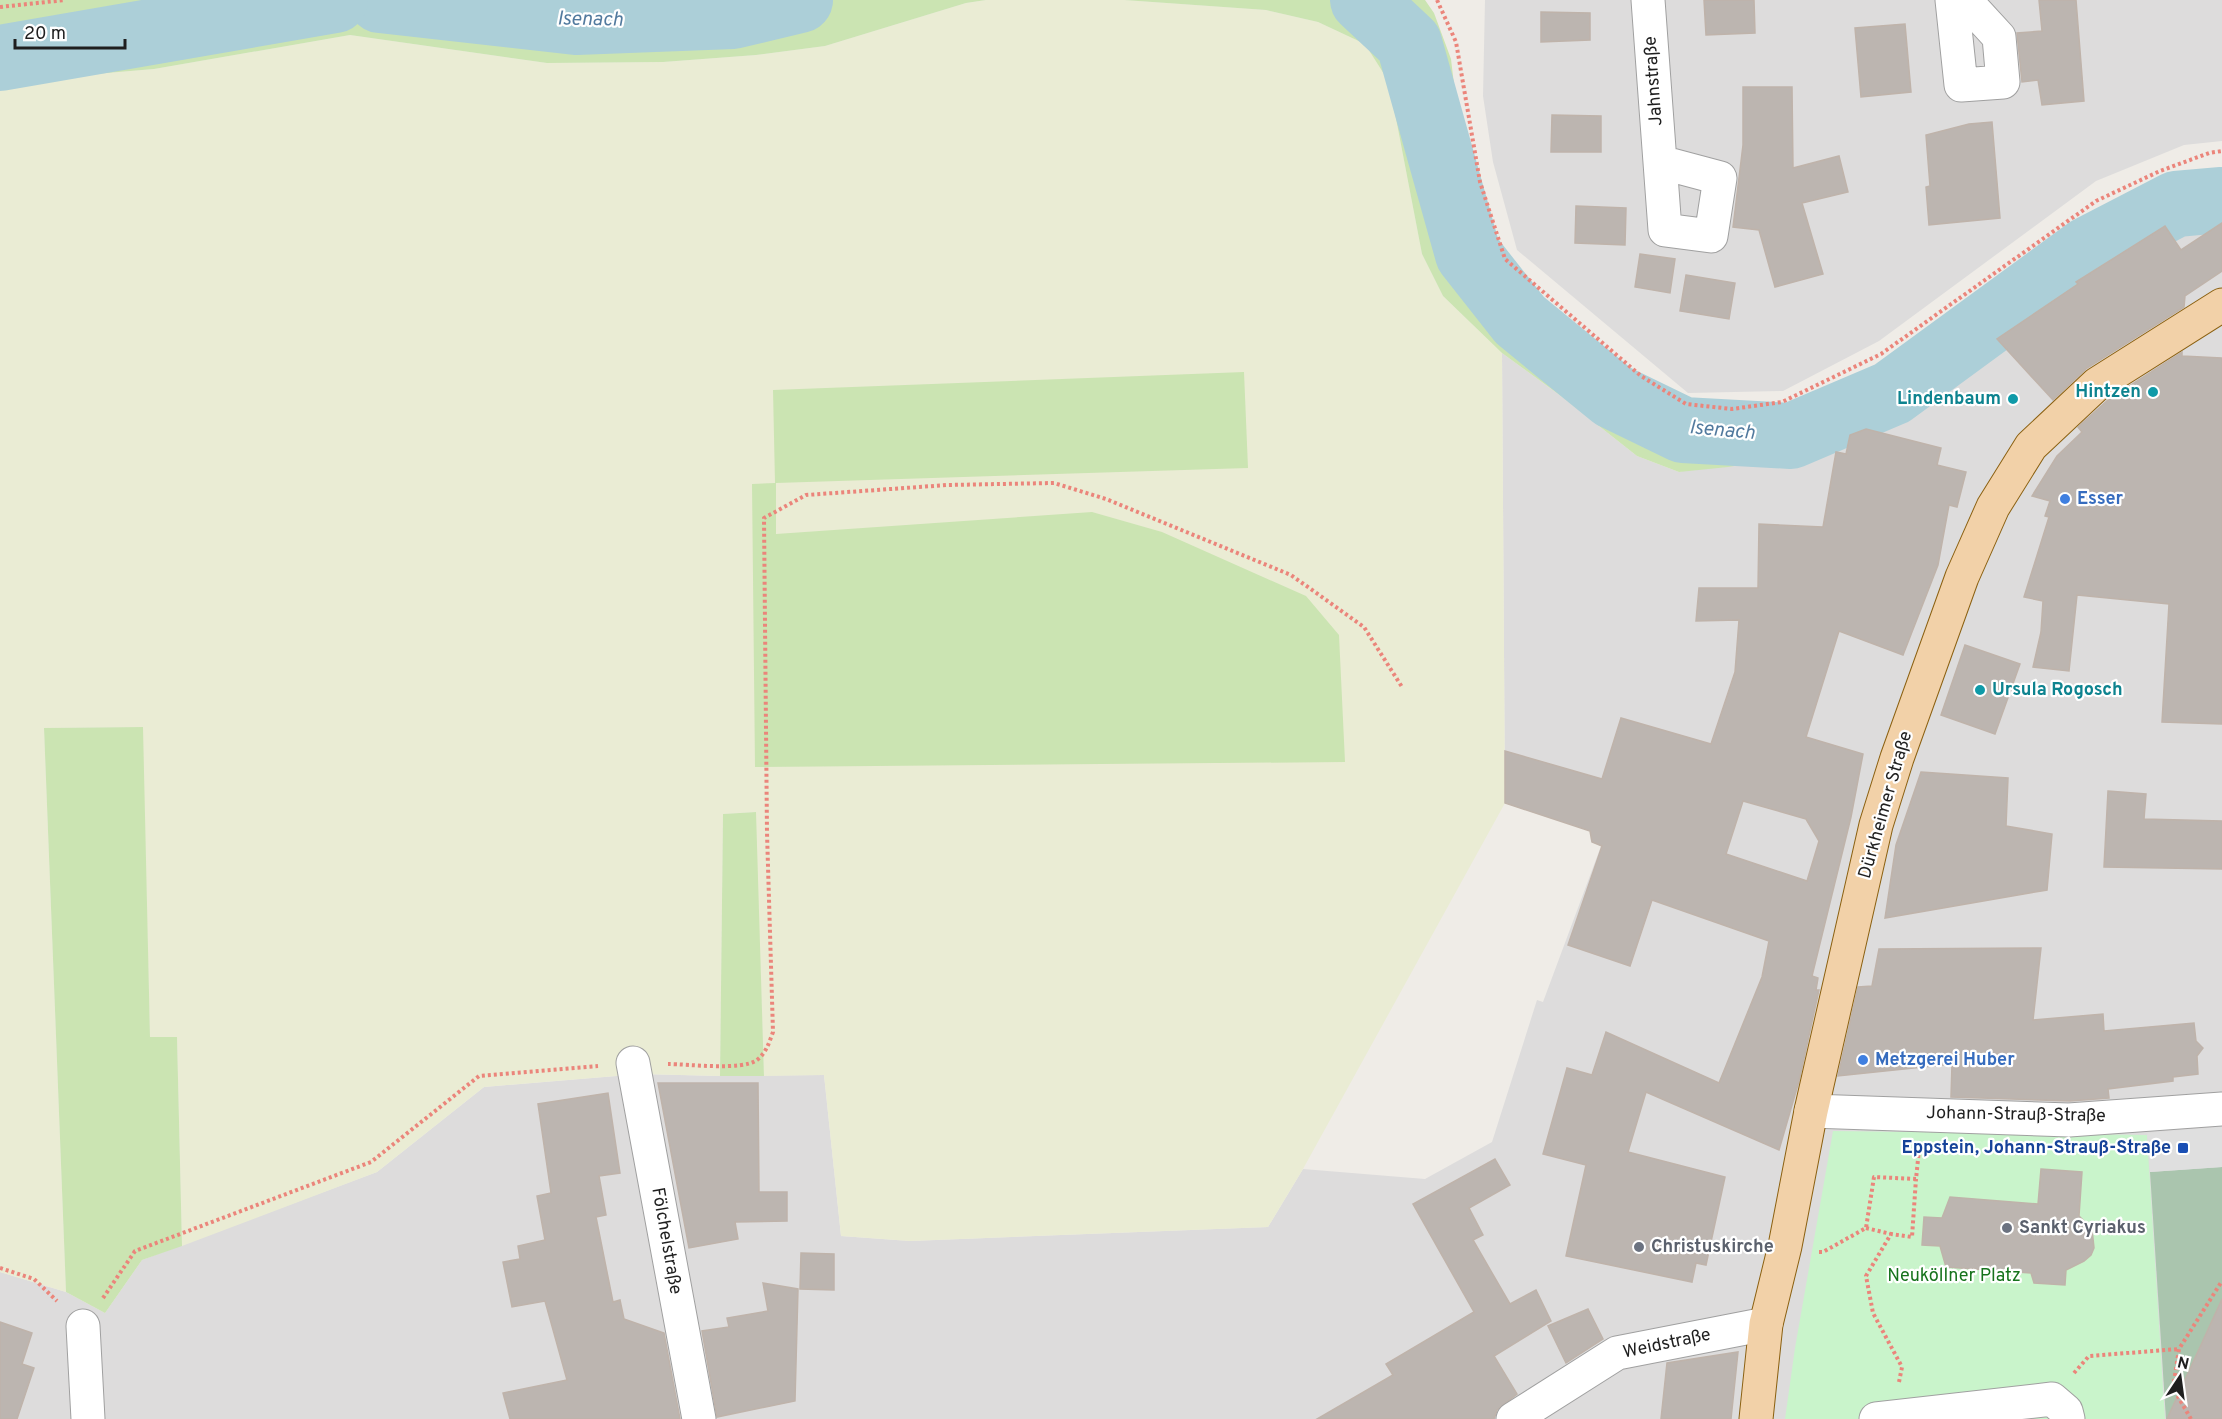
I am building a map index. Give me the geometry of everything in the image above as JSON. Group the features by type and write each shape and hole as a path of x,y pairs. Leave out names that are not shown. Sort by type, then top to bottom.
{"main road":[{"name":"Dürkheimer Straße","path":"1756,1419 1766,1324 1785,1246 1810,1111 1876,825 1897,758 1962,577 1992,507 2031,447 2097,384 2222,305"}],"street":[{"name":"Jahnstraße","path":"1647,0 1660,162"},
{"path":"1952,0 1961,85 2003,82 1999,37 1965,0"},
{"name":"Fölchelstraße","path":"633,1063 699,1419"},
{"name":"Johann-Strauß-Straße","path":"1810,1111 2069,1120 2222,1109"},
{"name":"Weidstraße","path":"1513,1419 1617,1353 1766,1324"},
{"path":"83,1326 88,1419"},
{"path":"1884,1418 2060,1409"}],"path":[{"path":"0,7 65,0"},
{"path":"1437,0 1456,42 1480,182 1505,259 1641,376 1686,404 1732,408 1782,402 1881,354 2096,201 2160,171 2209,153 2222,151"},
{"path":"0,1268 34,1279 83,1326 135,1251 371,1162 479,1076 633,1063 743,1066 757,1061 767,1049 773,1032 767,833 764,518 806,495 947,485 1054,483 1106,499 1291,575 1364,627 1402,687"},
{"path":"1823,1252 1866,1228 1912,1237 1919,1154"},
{"path":"1866,1228 1874,1178 1916,1179"},
{"path":"1884,1418 1902,1367 1873,1313 1866,1276 1891,1234"},
{"path":"2192,1419 2173,1388 2179,1349 2222,1281"},
{"path":"2060,1409 2089,1356 2179,1349"}],"shaded area":[{"path":"1485,0 2222,0 2222,141 2184,145 2096,181 1879,341 1783,391 1688,393 1517,250 1493,162 1483,96"},
{"path":"2222,214 2222,1419 0,1419 0,1272 66,1292 105,1313 142,1260 377,1172 484,1087 640,1074 824,1075 841,1236 910,1241 1268,1227 1303,1169 1425,1179 1492,1142 1537,1000 1543,1002 1601,846 1591,842 1590,831 1505,803 1502,353 1637,456 1679,472 1876,423 2059,295 2099,259 2160,219"},
{"path":"2222,1127 2222,1167 2150,1172 2147,1133"}],"green space":[{"path":"0,0 986,0 966,3 825,46 756,55 663,62 547,63 350,35 154,69 0,82"},
{"path":"986,0 1124,0 1266,10 1318,22 1365,44 1389,82 1422,254 1443,296 1502,353 1505,803 1303,1169 1268,1227 910,1241 841,1236 824,1075 764,1076 755,812 723,814 720,1076 640,1074 484,1087 377,1172 182,1246 177,1038 150,1037 142,727 44,728 66,1292 0,1272 0,82 154,69 350,35 547,63 663,62 756,55 825,46 966,3","holes":["775,484 776,534 801,766 756,767"]},
{"path":"1124,0 1425,0 1434,13 1451,59 1460,135 1486,257 1548,318 1647,396 1708,426 1794,419 1944,334 2035,265 2148,192 2222,174 2222,214 2160,219 2099,259 2059,295 1876,423 1817,447 1773,460 1679,472 1637,456 1502,353 1443,296 1422,254 1389,82 1365,44 1318,22 1266,10"},
{"path":"1244,372 1248,468 776,483 776,534 1092,512 1162,532 1306,596 1339,635 1345,762 755,767 752,484 775,483 773,390"},
{"path":"143,727 150,1037 177,1037 182,1246 142,1260 105,1313 66,1292 44,728"},
{"path":"756,812 764,1076 720,1076 723,814"},
{"name":"Neuköllner Platz","path":"1833,1131 2147,1135 2165,1419 1785,1419 1795,1348"},
{"path":"2222,1167 2222,1419 2166,1419 2150,1172"}],"building":[{"path":"1704,0 1754,0 1755,33 1706,35"},
{"path":"2039,0 2076,0 2084,101 2042,105 2038,80 2022,82 2017,33 2042,31"},
{"path":"1541,12 1590,13 1590,40 1541,42"},
{"path":"1905,24 1911,92 1861,97 1855,28"},
{"path":"1743,87 1792,87 1793,168 1839,156 1848,192 1802,203 1823,274 1775,287 1759,230 1733,227 1743,145"},
{"path":"1552,115 1601,116 1601,152 1551,152"},
{"path":"1992,122 2000,218 1929,225 1926,187 1930,186 1926,135 1969,124"},
{"path":"1576,206 1626,208 1625,245 1575,243"},
{"path":"2222,223 2222,271 2185,296 2184,307 2087,368 2053,400 1997,339 2078,284 2076,282 2165,226 2181,250"},
{"path":"1640,254 1675,259 1670,293 1635,287"},
{"path":"1686,275 1735,283 1729,319 1680,311"},
{"path":"2182,352 2182,356 2222,358 2222,724 2162,722 2169,604 2077,595 2069,671 2033,667 2041,632 2043,601 2024,597 2049,517 2045,516 2050,501 2032,496 2057,456 2082,432 2078,427 2109,399"},
{"path":"1866,429 1941,448 1937,465 1966,472 1957,507 1949,505 1938,565 1903,655 1839,631 1806,737 1863,754 1851,817 1812,976 1818,978 1816,990 1819,990 1799,1081 1779,1150 1646,1092 1628,1152 1725,1177 1706,1265 1696,1263 1692,1282 1566,1256 1586,1165 1543,1154 1567,1068 1592,1075 1606,1032 1719,1083 1762,977 1769,941 1652,900 1630,966 1568,945 1602,846 1592,842 1590,831 1505,803 1505,751 1602,779 1621,718 1711,744 1735,672 1739,620 1696,621 1699,588 1758,588 1759,524 1823,527 1836,452 1846,454 1850,435","holes":["1743,801 1806,819 1819,841 1807,881 1726,854"]},
{"name":"Ursula Rogosch","path":"1965,645 2020,664 1995,734 1941,715"},
{"path":"1921,772 2008,778 2006,826 2052,834 2047,890 1885,918 1896,845"},
{"path":"2108,791 2146,794 2144,819 2222,821 2222,869 2104,867"},
{"path":"2041,948 2033,1020 2103,1014 2104,1031 2194,1023 2196,1041 2203,1048 2197,1056 2198,1074 2173,1077 2173,1081 2108,1089 2109,1098 2070,1101 1951,1097 1952,1064 1838,1076 1858,987 1872,986 1879,949"},
{"path":"658,1083 758,1083 759,1192 787,1192 787,1221 735,1222 738,1239 689,1248"},
{"path":"608,1093 620,1173 599,1176 606,1215 596,1217 613,1302 620,1300 624,1319 664,1333 680,1419 510,1419 503,1393 567,1380 545,1301 512,1307 503,1262 520,1259 518,1246 545,1240 537,1196 551,1193 538,1104"},
{"path":"1495,1159 1510,1185 1469,1208 1483,1235 1473,1240 1510,1304 1536,1290 1551,1321 1494,1356 1517,1394 1497,1410 1494,1419 1317,1419 1393,1375 1386,1364 1474,1312 1413,1204"},
{"name":"Sankt Cyriakus","path":"2041,1169 2082,1172 2079,1216 2092,1229 2094,1248 2091,1255 2084,1261 2066,1270 2065,1285 2034,1283 2031,1273 1946,1267 1940,1246 1922,1245 1924,1217 1942,1218 1950,1197 2038,1204"},
{"path":"801,1253 834,1254 834,1290 800,1289"},
{"path":"763,1283 798,1289 795,1401 717,1417 702,1331 729,1327 727,1318 768,1311"},
{"path":"2222,1299 2222,1419 2167,1419"},
{"path":"1588,1309 1603,1339 1566,1363 1548,1326"},
{"path":"0,1322 32,1333 22,1364 34,1368 17,1419 0,1419"},
{"path":"1738,1352 1731,1419 1661,1419 1667,1363"}],"waterway":[{"name":"Isenach","path":"0,58 335,0"},
{"name":"Isenach","path":"380,0 576,22 733,16 800,0"},
{"name":"Isenach","path":"1363,0 1409,43 1468,254 1520,320 1613,396 1683,430 1791,436 1892,393 2089,249 2176,204 2222,200"}],"place":[{"name":"Hintzen","path":"2153,392"},
{"name":"Lindenbaum","path":"2013,399"},
{"name":"Esser","path":"2065,499"},
{"name":"Ursula Rogosch","path":"1980,690"},
{"name":"Metzgerei Huber","path":"1863,1060"},
{"name":"Eppstein, Johann-Strauß-Straße","path":"2183,1148"},
{"name":"Sankt Cyriakus","path":"2007,1228"},
{"name":"Christuskirche","path":"1639,1247"}]}
